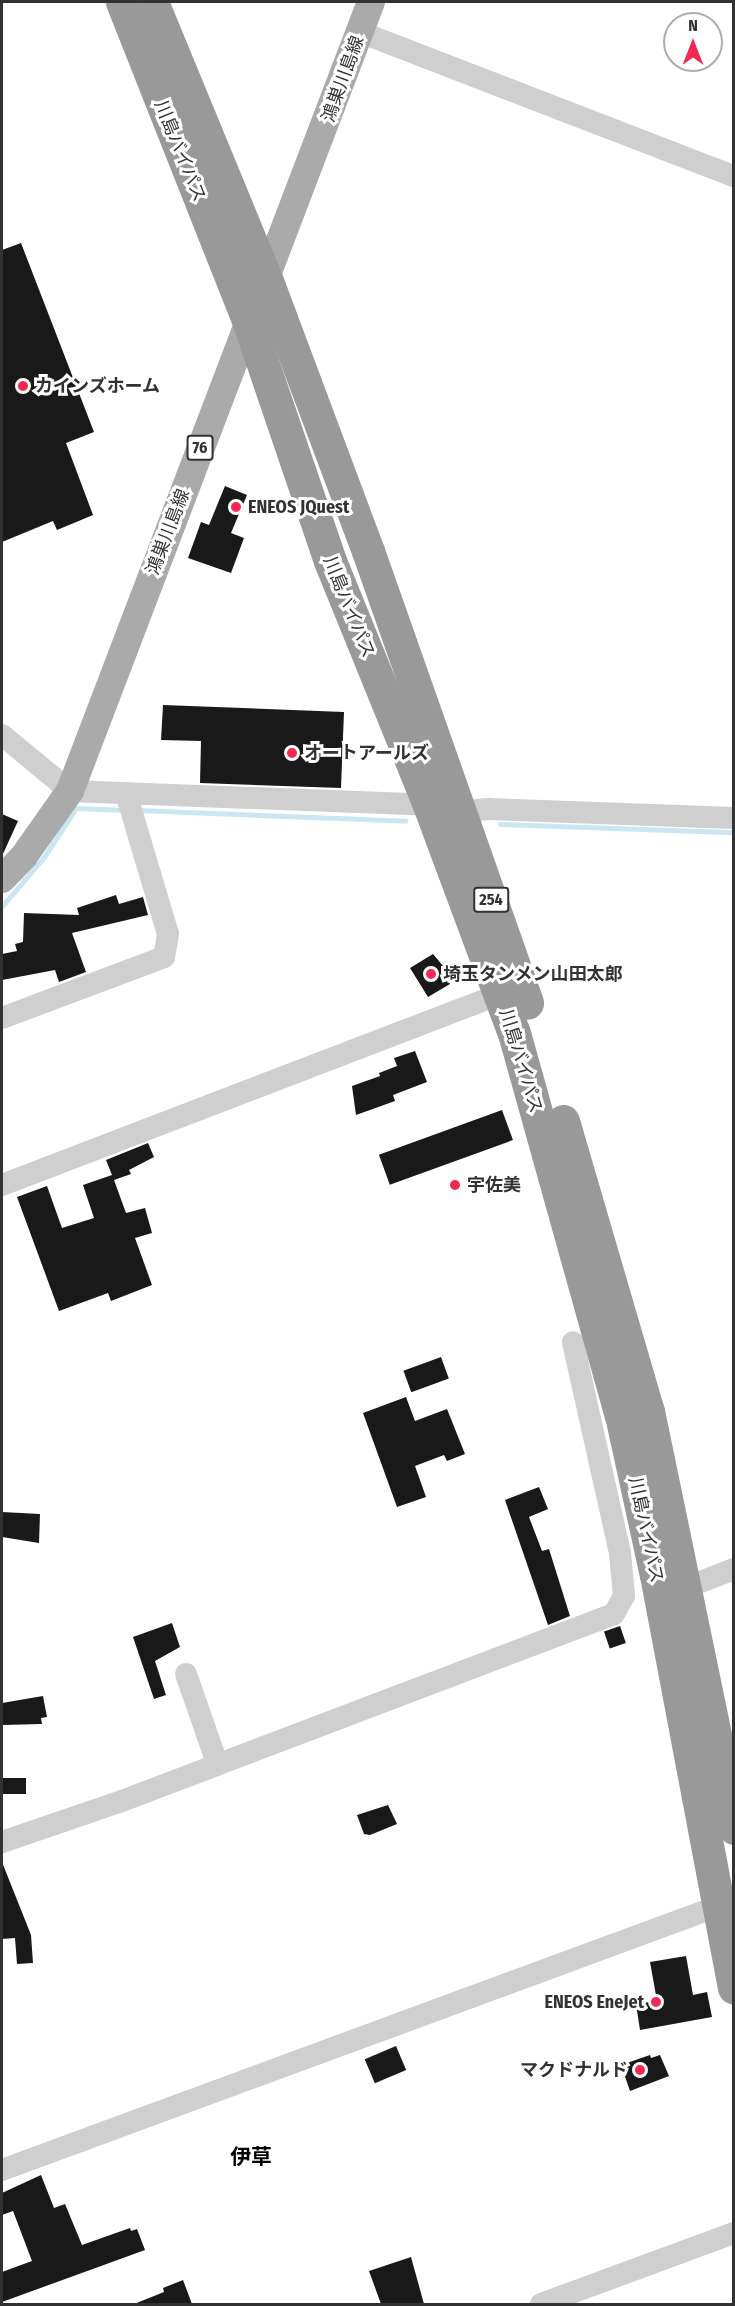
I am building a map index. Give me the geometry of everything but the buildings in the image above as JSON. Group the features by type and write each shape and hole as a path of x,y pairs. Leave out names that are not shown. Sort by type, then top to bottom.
{"highway":[{"name":"川島バイパス","path":"122,2 249,323 330,561 444,808 536,1030 648,1410 734,1828"},
{"name":"川島バイパス","path":"152,2 267,281 444,808 514,1033 621,1415 726,1903 734,1988"}],"main road":[{"name":"鴻巣川島線","path":"2,879 24,856 70,791 267,281 371,2"}],"street":[{"path":"360,32 734,176"},
{"path":"2,735 70,791 734,818"},
{"path":"2,1018 164,957 168,934 126,793"},
{"path":"2,1185 500,994"},
{"path":"2,1842 614,1614 624,1596 620,1553 573,1342"},
{"path":"685,1588 734,1569"},
{"path":"186,1674 217,1763"},
{"path":"2,2170 357,2042 726,1903"},
{"path":"541,2304 734,2233"}],"waterway":[{"path":"2,906 44,857 76,808 125,810"},
{"path":"137,810 406,821"},
{"path":"500,824 734,832"}],"place":[{"name":"カインズホーム","path":"23,386"},
{"name":"ENEOS JQuest","path":"236,507"},
{"name":"オートアールズ","path":"292,753"},
{"name":"埼玉タンメン山田太郎","path":"431,974"},
{"name":"宇佐美","path":"455,1185"},
{"name":"ENEOS EneJet","path":"656,2002"},
{"name":"マクドナルド","path":"640,2070"}],"district":[{"name":"伊草","path":"251,2157"}]}
